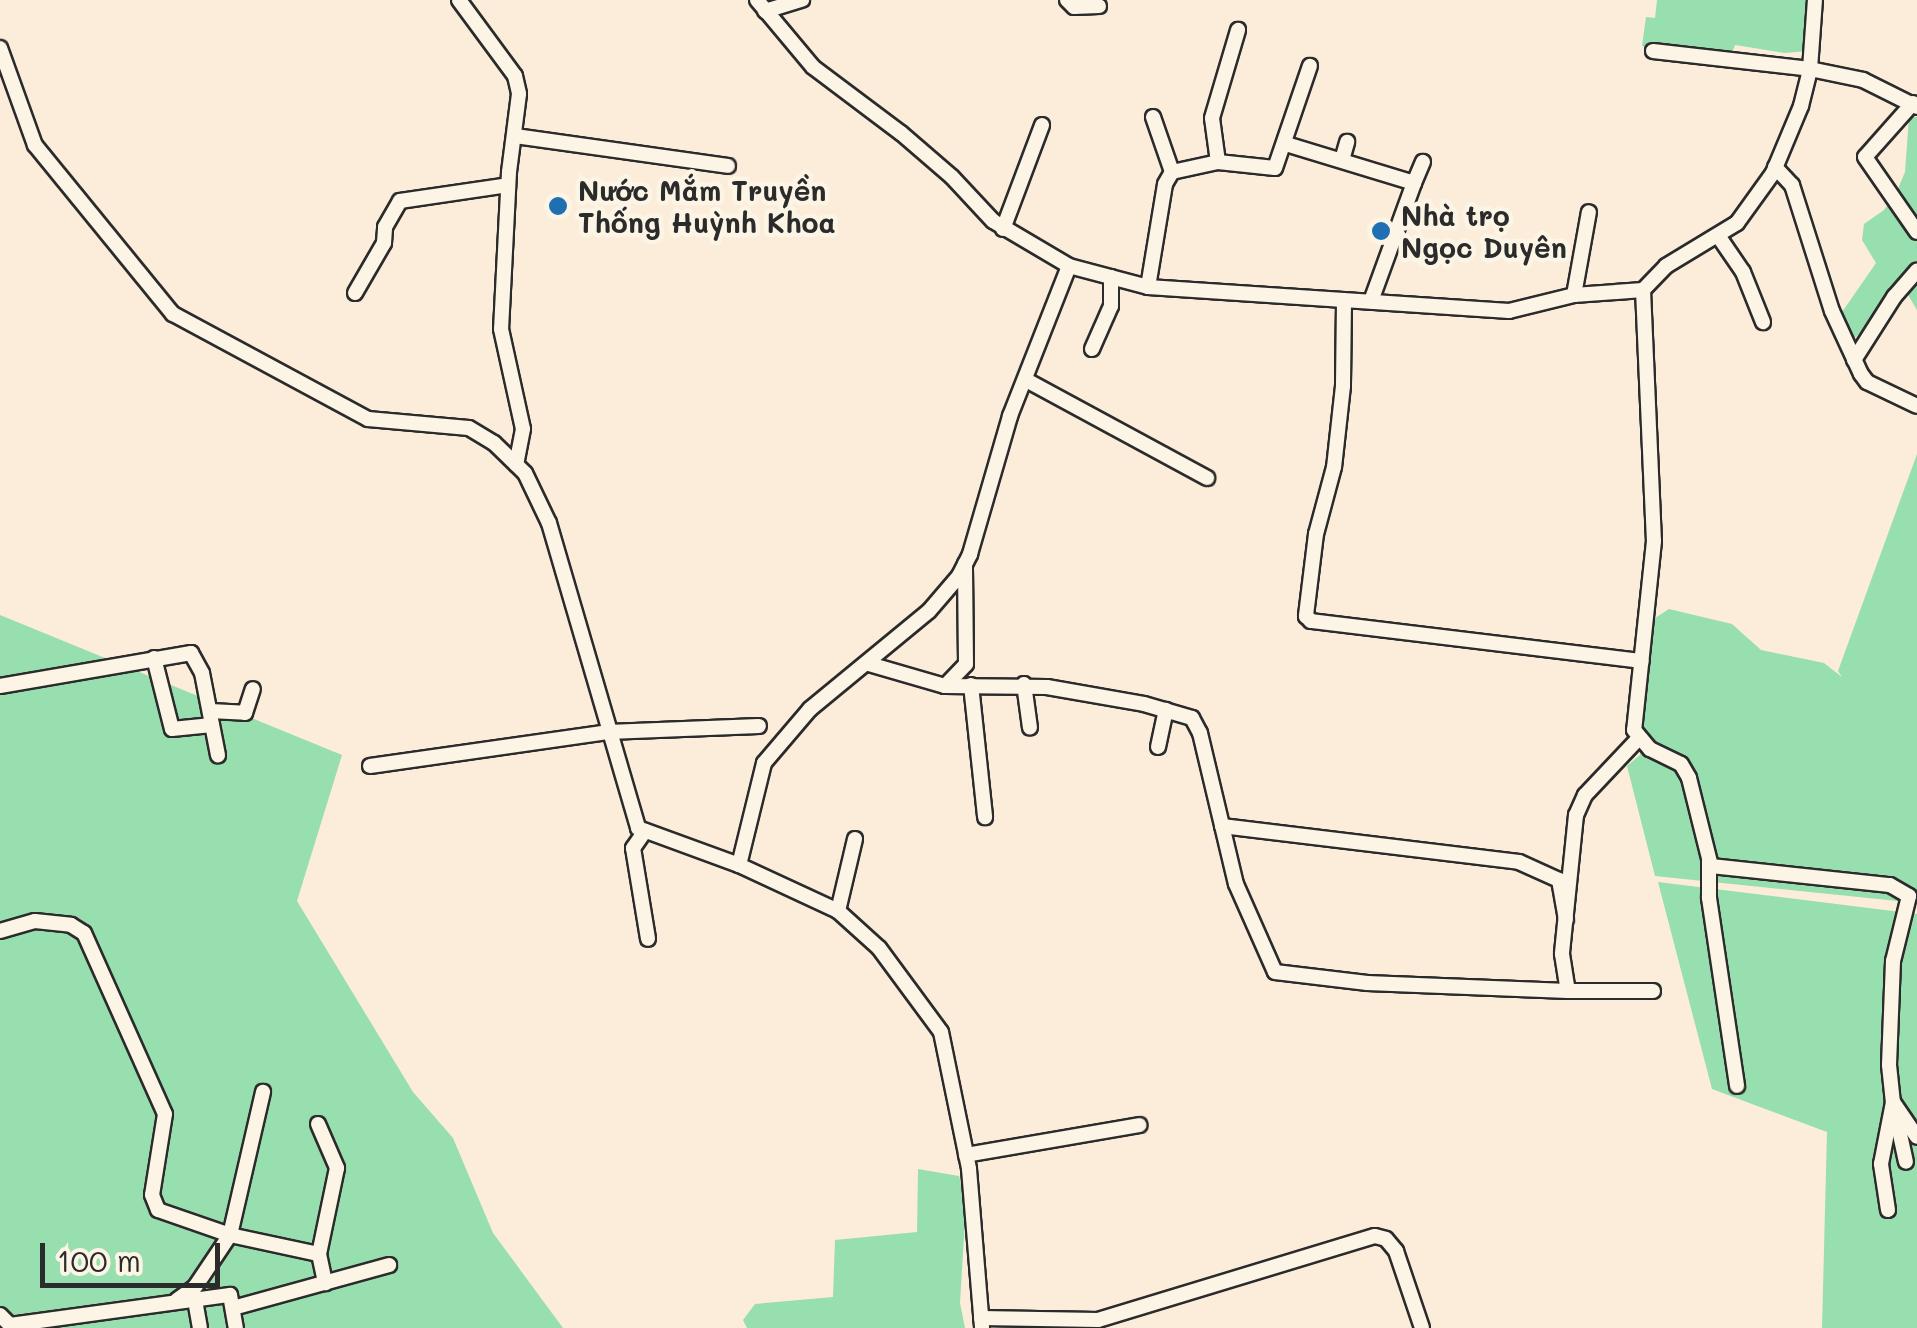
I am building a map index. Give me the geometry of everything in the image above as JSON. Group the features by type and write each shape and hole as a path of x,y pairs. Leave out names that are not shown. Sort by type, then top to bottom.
{"street":[{"path":"459,0 515,76 520,112 508,186 501,329 524,443 516,464"},
{"path":"761,6 802,0"},
{"path":"1067,0 1074,6 1102,8"},
{"path":"761,6 812,66 914,144 1003,229 1070,266 1148,287 1508,311 1574,294 1643,290 1666,266 1719,237 1756,200 1775,168 1810,69 1815,0"},
{"path":"1218,162 1212,118 1238,30"},
{"path":"0,48 35,145 173,314 352,412 383,423 469,428 516,464 549,523 631,815 645,831 738,865 838,911 879,948 941,1032 977,1232 981,1323 1098,1320 1375,1236 1386,1239 1396,1251 1422,1328"},
{"path":"1652,51 1810,69 1862,80 1915,105 1866,157 1917,232"},
{"path":"1148,287 1165,184 1172,172 1218,162 1272,170 1286,144 1310,66"},
{"path":"1154,117 1172,172"},
{"path":"1003,229 1042,126"},
{"path":"515,136 728,166"},
{"path":"1342,160 1347,142"},
{"path":"1286,144 1414,183"},
{"path":"1371,301 1423,162"},
{"path":"1775,168 1792,185 1832,311 1854,360 1868,382 1917,406"},
{"path":"354,293 378,254 393,208 400,201 508,186"},
{"path":"1574,294 1590,212"},
{"path":"1719,237 1743,272 1763,322"},
{"path":"738,865 760,768 810,709 869,664 946,594 965,564 1010,416 1070,266"},
{"path":"1854,360 1894,297 1917,272"},
{"path":"1092,349 1111,306 1111,277"},
{"path":"1643,290 1654,540 1634,730 1638,739 1681,764 1689,778 1709,860 1709,898 1737,1086"},
{"path":"1344,302 1338,435 1316,534 1306,616 1310,621 1642,661"},
{"path":"1026,380 1207,478"},
{"path":"945,686 966,664 965,564"},
{"path":"0,686 154,658 195,655 218,754"},
{"path":"154,658 172,729 245,714 253,689"},
{"path":"869,664 945,686 1024,684 1192,718 1236,884 1275,972 1367,983 1654,991"},
{"path":"1024,684 1030,728"},
{"path":"971,685 986,818"},
{"path":"1158,747 1166,710"},
{"path":"370,766 608,732 759,726"},
{"path":"1568,991 1562,954 1576,815 1585,795 1638,739"},
{"path":"1222,826 1519,862 1559,880 1566,919"},
{"path":"645,831 634,848 648,939"},
{"path":"838,911 855,839"},
{"path":"1709,860 1727,871 1890,885 1913,895 1893,961 1889,1065 1906,1162"},
{"path":"0,932 35,921 72,925 84,933 165,1114 153,1203 158,1210 230,1235 319,1254"},
{"path":"172,1303 195,1288 230,1235 262,1092"},
{"path":"1893,1102 1917,1137"},
{"path":"1888,1210 1881,1164 1893,1102"},
{"path":"318,1124 337,1168 319,1254 325,1282"},
{"path":"966,1155 1139,1126"},
{"path":"233,1308 389,1265"},
{"path":"0,1316 10,1324 230,1295 236,1328"},
{"path":"195,1300 200,1328"},
{"path":"0,1316 2,1328"}],"green space":[{"path":"1657,0 1811,0 1808,51 1785,53 1735,45 1731,56 1642,46 1646,17 1655,18"},
{"path":"1909,117 1917,117 1917,310 1907,293 1896,292 1856,337 1848,336 1840,315 1876,263 1862,240 1864,224 1884,210 1905,172"},
{"path":"1917,454 1917,903 1655,876 1627,766 1640,755 1652,620 1669,609 1732,624 1761,650 1824,663 1842,677 1838,671"},
{"path":"0,615 342,755 297,901 413,1092 453,1138 493,1233 563,1328 0,1328"},
{"path":"1658,882 1917,914 1917,1328 1822,1328 1827,1132 1712,1089"},
{"path":"918,1169 959,1176 966,1203 960,1303 965,1328 747,1328 743,1320 755,1304 833,1297 835,1240 917,1232"}],"place":[{"name":"Nước Mắm Truyền Thống Huỳnh Khoa","path":"558,206"},
{"name":"Nhà trọ Ngọc Duyên","path":"1381,231"}]}
